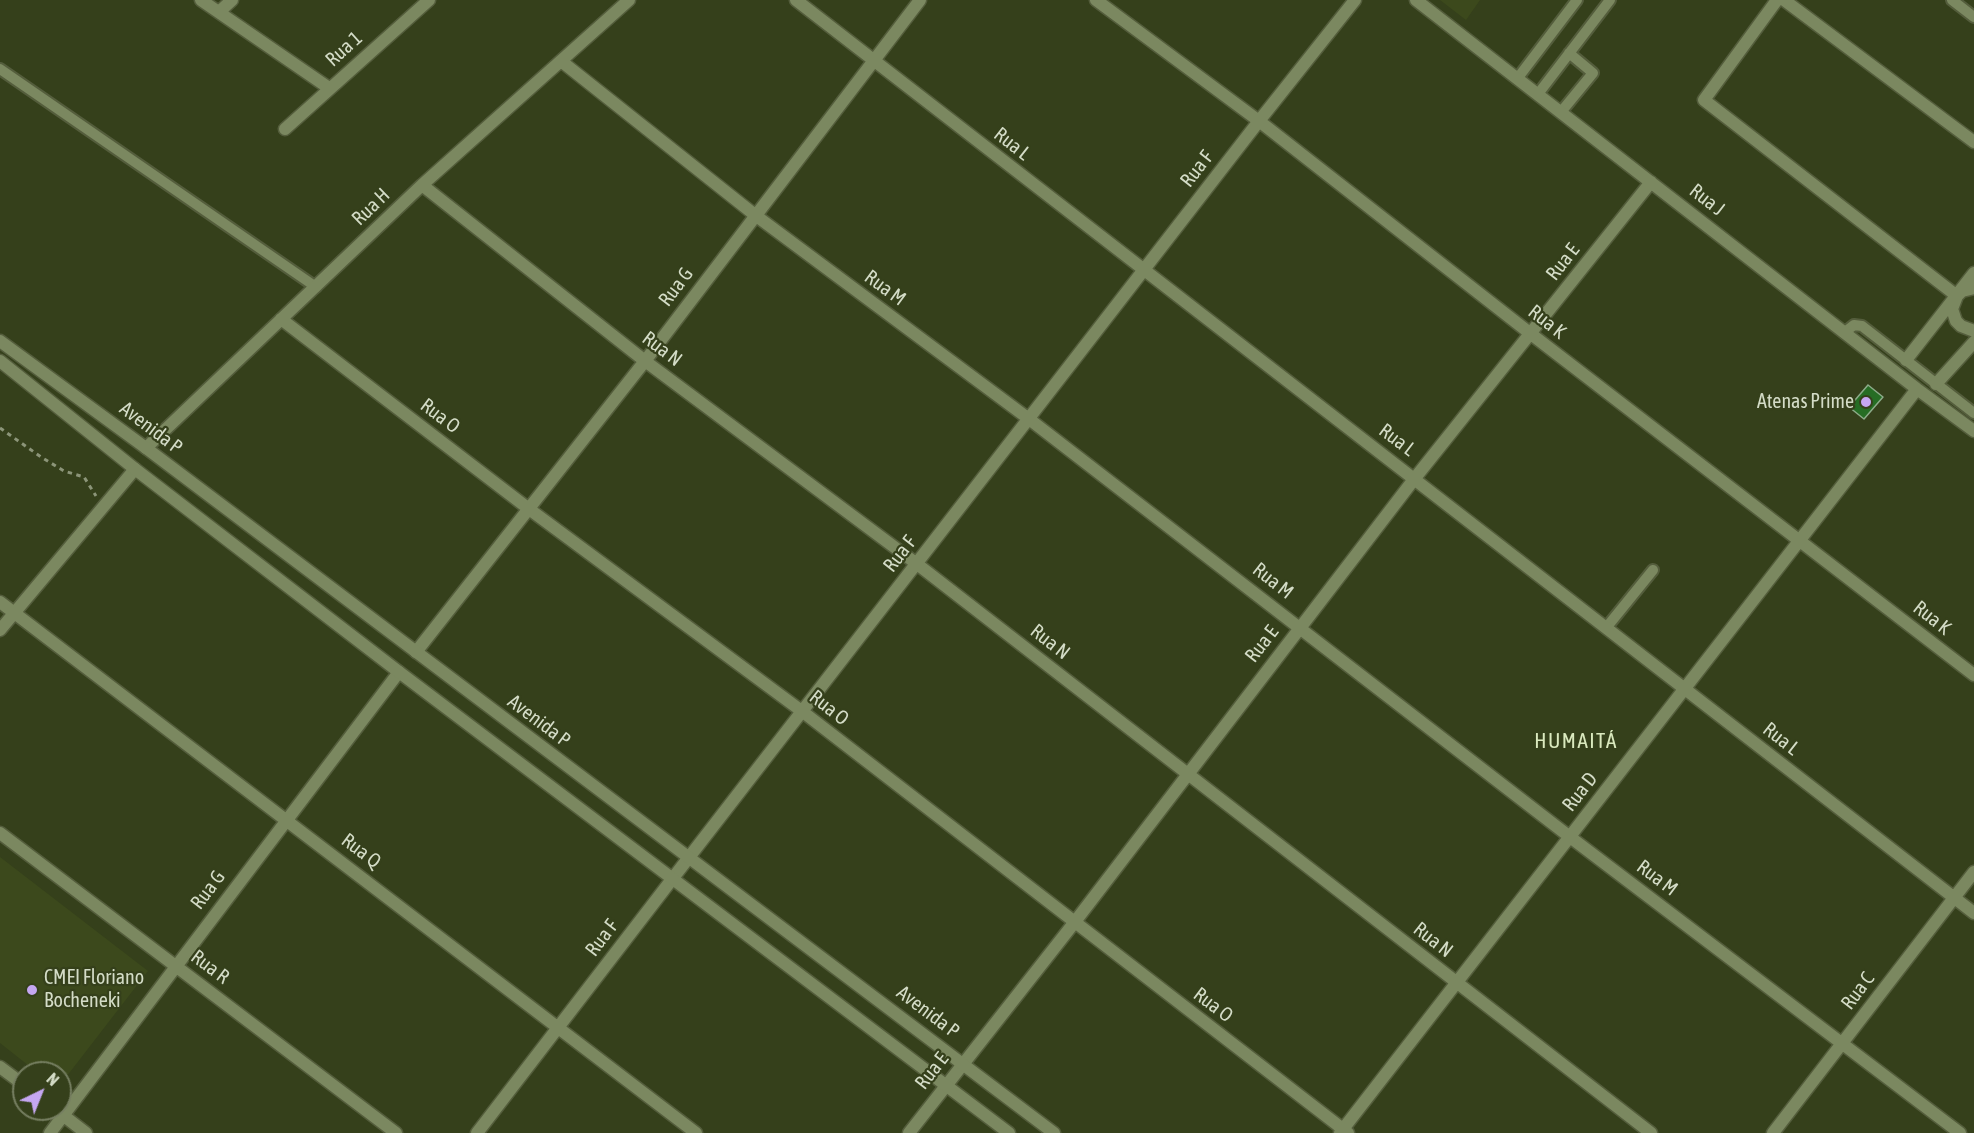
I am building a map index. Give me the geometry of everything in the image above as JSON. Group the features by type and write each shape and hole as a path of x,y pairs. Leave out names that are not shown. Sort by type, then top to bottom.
{"street":[{"path":"201,0 329,88"},
{"path":"219,12 232,0"},
{"name":"Rua 1","path":"285,129 429,0"},
{"name":"Rua H","path":"146,448 422,185 629,0"},
{"name":"Rua L","path":"795,0 1974,913"},
{"name":"Rua G","path":"416,652 645,361 920,0"},
{"name":"Rua K","path":"1096,0 1259,121 1974,675"},
{"name":"Rua F","path":"477,1133 672,878 1355,0"},
{"name":"Rua J","path":"1416,0 1974,431"},
{"path":"1777,0 1704,100 1957,296"},
{"path":"1784,0 1974,142"},
{"name":"Rua M","path":"561,61 755,215 1029,418 1570,837 1960,1133"},
{"name":"Rua E","path":"909,1133 1074,923 1415,478 1651,182"},
{"name":"Rua N","path":"422,185 645,361 917,564 1651,1133"},
{"path":"1906,360 1974,273"},
{"path":"1974,288 1962,291 1957,296 1952,309 1956,321 1967,330 1974,331"},
{"name":"Rua O","path":"281,320 529,509 803,712 1343,1132"},
{"name":"Avenida P","path":"0,341 146,448 1054,1133"},
{"path":"1936,384 1974,342"},
{"name":"Avenida P","path":"0,361 135,469 399,672 1009,1133"},
{"name":"Rua D","path":"1343,1132 1917,389"},
{"path":"0,630 135,469"},
{"name":"Rua Q","path":"0,602 696,1133"},
{"name":"Rua G","path":"72,1096 176,965 399,672"},
{"name":"Rua R","path":"0,833 396,1133"},
{"name":"Rua C","path":"1773,1133 1974,872"},
{"path":"71,1121 86,1133"}],"lane":[{"path":"1517,79 1577,0"},
{"path":"1538,94 1610,0"},
{"path":"1952,0 1974,17"},
{"path":"1561,112 1593,73 1569,53"},
{"path":"0,69 316,287"},
{"path":"1845,332 1854,325 1862,326 1974,413"},
{"path":"1606,628 1653,570"}],"path":[{"path":"0,428 64,471 84,477 104,507"}],"shaded area":[{"path":"1440,0 1480,0 1466,20"},
{"path":"0,857 148,971 72,1069 72,1061 23,1061 0,1043"}],"building":[{"name":"Atenas Prime","path":"1868,385 1883,397 1864,419 1849,407"}],"place":[{"name":"Atenas Prime","path":"1866,402"},
{"name":"CMEI Floriano Bocheneki","path":"32,990"}],"district":[{"name":"HUMAITÁ","path":"1576,741"}]}
